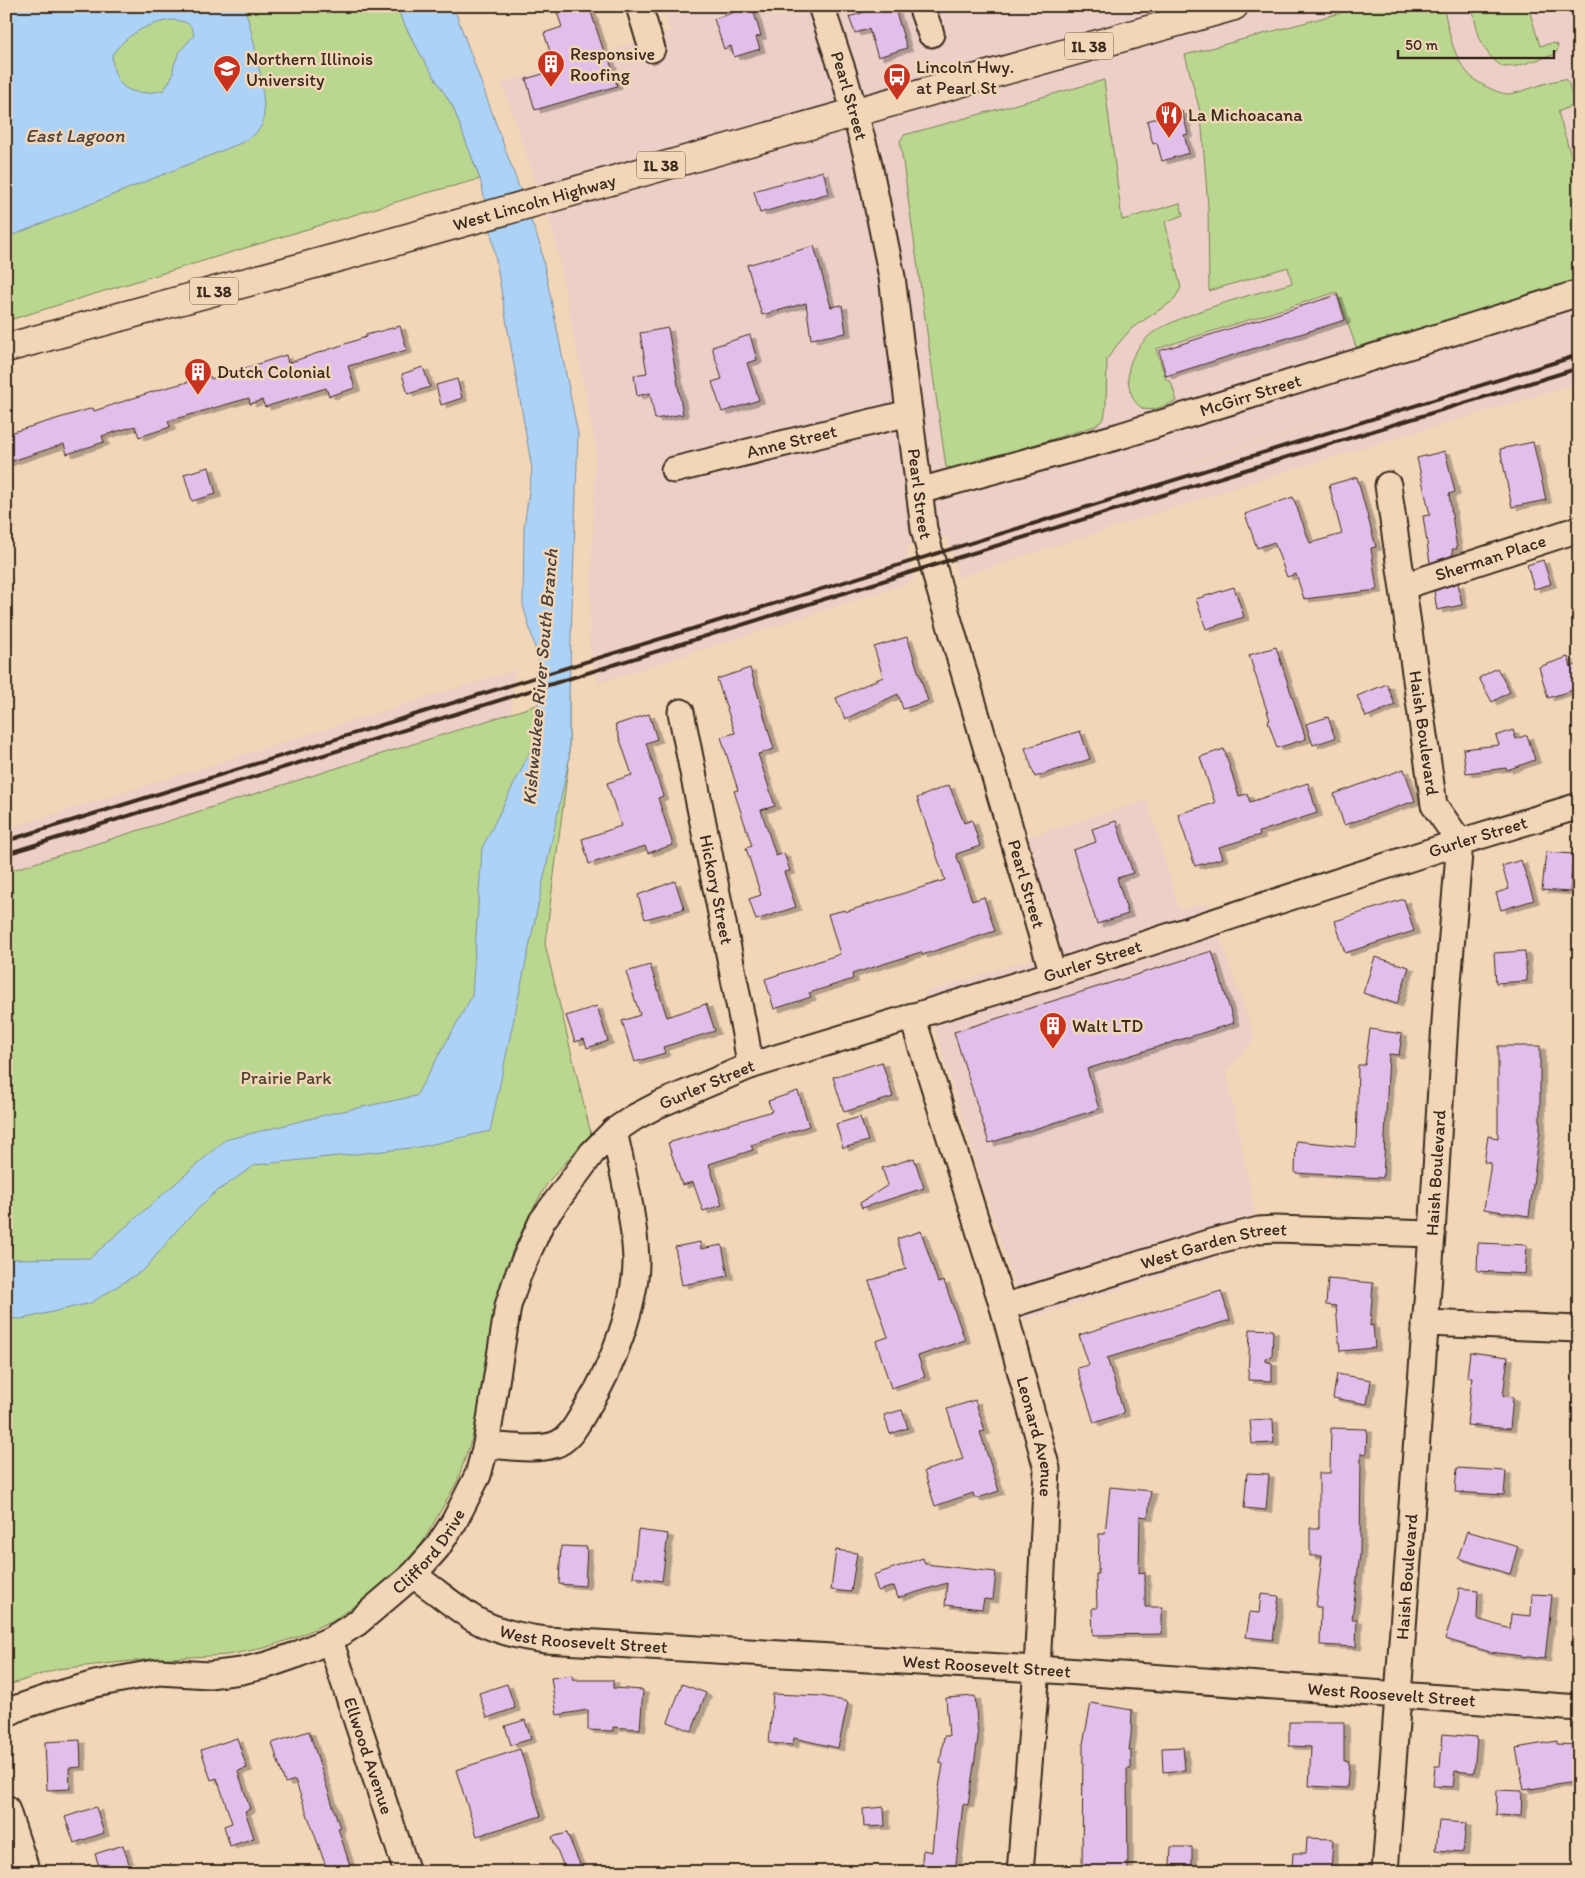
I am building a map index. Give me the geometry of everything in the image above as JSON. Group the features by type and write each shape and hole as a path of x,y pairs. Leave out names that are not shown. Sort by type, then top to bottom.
{"main road":[{"name":"West Lincoln Highway","path":"6,348 428,232 854,111 897,101 1202,11 1234,6"}],"street":[{"path":"639,6 652,49"},
{"name":"Pearl Street","path":"820,6 844,72 868,160 892,277 924,529 938,584 1052,974"},
{"path":"921,6 930,34"},
{"name":"McGirr Street","path":"919,491 1120,436 1579,293"},
{"name":"Anne Street","path":"674,470 909,413"},
{"name":"Haish Boulevard","path":"1385,1872 1432,1234 1446,1006 1460,842 1434,805 1388,485"},
{"name":"Sherman Place","path":"1404,586 1579,529"},
{"name":"Hickory Street","path":"681,712 750,1066"},
{"name":"Gurler Street","path":"614,1131 658,1105 750,1066 1052,974 1460,842 1579,806"},
{"name":"Leonard Avenue","path":"912,1016 1003,1308 1047,1469 1037,1670 1020,1872"},
{"path":"486,1445 542,1448 566,1439 594,1397 616,1350 631,1301 636,1261 628,1198 614,1131"},
{"name":"Clifford Drive","path":"6,1714 20,1707 95,1684 159,1672 209,1675 258,1667 296,1655 330,1640 359,1621 414,1575 437,1548 454,1522 478,1475 486,1445 508,1306 518,1275 542,1222 592,1153 614,1131"},
{"name":"West Garden Street","path":"1003,1308 1211,1242 1259,1230 1432,1234"},
{"path":"1425,1323 1579,1330"},
{"name":"West Roosevelt Street","path":"414,1575 475,1619 495,1628 527,1637 553,1640 1037,1670 1579,1708"},
{"name":"Ellwood Avenue","path":"330,1640 407,1872"},
{"path":"6,1808 27,1872"}],"shaded area":[{"path":"663,6 1579,6 1579,383 1296,468 959,577 947,537 906,546 914,581 598,683 589,644 596,447 554,235 502,83 671,31","holes":["1324,422 1228,453 1112,487"]},
{"path":"515,670 511,714 6,872 6,829"},
{"path":"1147,800 1179,910 1207,903 1255,1038 1226,1071 1261,1243 1025,1320 924,993 1061,950 1028,837"}],"green space":[{"name":"Northern Illinois University","path":"6,6 397,6 409,33 453,107 480,179 419,195 6,321"},
{"path":"1366,6 1443,6 1452,42 1467,73 1476,81 1495,91 1509,94 1565,79 1569,84 1573,105 1558,112 1579,183 1579,281 1356,347 1337,292 1156,349 1166,379 1171,382 1177,401 1156,409 1144,409 1136,402 1130,392 1128,373 1134,355 1149,336 1182,318 1292,283 1288,267 1209,291 1208,207 1201,115 1185,55"},
{"path":"1472,6 1528,6 1540,46 1552,43 1558,45 1557,52 1553,55 1517,66 1503,67 1484,48 1478,33"},
{"path":"1104,80 1122,220 1180,203 1183,215 1165,222 1181,288 1173,301 1132,328 1107,359 1104,419 1095,426 959,468 946,467 900,141 904,135"},
{"name":"Prairie Park","path":"569,695 569,760 545,944 591,1134 548,1182 512,1252 501,1294 473,1435 457,1482 416,1554 377,1591 335,1619 297,1637 264,1648 227,1655 151,1659 57,1669 6,1686 6,872"}],"water":[{"name":"East Lagoon","path":"6,6 244,6 255,47 263,98 263,122 257,132 241,143 16,234 6,235","holes":["170,20 189,24 194,35 179,53 172,77 164,90 143,93 127,89 116,76 112,55 130,36 145,28"]},
{"name":"Kishwaukee River South Branch","path":"397,6 450,6 457,16 540,245 578,434 569,695 569,760 490,1131 420,1147 255,1165 213,1194 177,1230 145,1269 91,1303 22,1319 6,1318 6,1262 13,1259 90,1258 225,1140 333,1113 416,1096 472,996 482,848 536,740 540,665 523,605 524,528 532,469 488,214 480,179 453,107 423,59 401,18"}],"building":[{"path":"555,6 589,6 605,55 608,55 617,86 535,110 526,79 556,70 544,33 562,27"},
{"path":"752,6 761,36 756,37 760,49 734,57 731,46 724,49 714,19"},
{"path":"883,6 894,6 907,48 878,57 869,29 855,33 849,17"},
{"name":"La Michoacana","path":"1182,111 1188,134 1184,135 1189,153 1162,161 1157,143 1153,144 1147,121"},
{"path":"823,171 829,193 760,213 754,191"},
{"path":"814,246 831,307 842,305 846,333 811,339 806,303 762,315 747,265"},
{"path":"1337,295 1345,320 1166,376 1159,351"},
{"path":"400,326 407,350 348,366 355,388 329,396 326,388 265,407 262,400 250,404 249,398 168,421 170,427 139,437 135,426 102,436 104,442 67,454 64,444 6,463 6,434 93,408 94,411 158,390 210,376 211,379 286,355 288,363 366,337 366,335"},
{"path":"668,328 683,414 655,419 650,393 637,396 634,375 647,373 640,333"},
{"path":"750,335 757,360 747,363 759,400 722,412 712,382 722,379 712,347"},
{"path":"423,367 430,387 408,394 402,374"},
{"path":"457,379 462,398 441,405 436,385"},
{"path":"1533,442 1546,500 1512,507 1500,449"},
{"path":"1445,451 1455,492 1449,494 1457,549 1452,549 1453,555 1430,563 1423,516 1430,515 1417,458"},
{"path":"209,467 216,494 192,501 184,474"},
{"path":"1357,477 1376,547 1371,548 1377,590 1304,599 1296,574 1287,577 1274,542 1257,548 1245,514 1293,497 1310,543 1342,534 1329,485"},
{"path":"1543,560 1551,584 1534,589 1527,565"},
{"path":"1458,583 1462,605 1437,610 1434,591"},
{"path":"1234,587 1244,617 1206,629 1196,599"},
{"path":"907,637 928,701 903,709 898,694 845,719 836,698 883,677 874,647"},
{"path":"1276,647 1306,739 1277,748 1249,655"},
{"path":"1568,657 1571,667 1579,664 1579,688 1548,698 1539,667"},
{"path":"750,668 774,749 758,754 775,806 761,810 776,856 784,853 790,871 784,872 796,907 756,920 749,899 761,895 746,848 752,846 734,791 738,790 721,737 735,733 717,679"},
{"path":"1497,668 1510,692 1492,702 1479,678"},
{"path":"1387,684 1395,705 1366,717 1357,696"},
{"path":"649,714 657,739 646,743 663,796 658,798 673,845 648,853 645,846 589,864 582,839 621,826 607,783 632,775 615,725"},
{"path":"1328,717 1335,738 1313,745 1306,724"},
{"path":"1513,730 1516,739 1527,735 1535,760 1507,770 1506,768 1466,773 1463,749 1499,745 1496,736"},
{"path":"1080,731 1090,759 1035,777 1025,748"},
{"path":"1224,749 1239,796 1247,794 1250,802 1308,783 1317,813 1259,832 1260,835 1219,847 1223,858 1195,866 1178,814 1215,803 1200,757"},
{"path":"1404,769 1415,801 1344,825 1334,794"},
{"path":"949,785 964,823 972,820 980,846 956,854 972,901 984,897 995,931 922,955 921,952 852,974 853,979 809,993 811,997 774,1009 765,979 840,954 828,914 845,910 845,912 945,880 917,798"},
{"path":"1116,821 1133,873 1117,878 1128,914 1097,924 1073,850 1096,842 1092,829"},
{"path":"1546,852 1573,854 1570,892 1542,890"},
{"path":"1521,860 1534,900 1501,910 1496,893 1509,889 1502,866"},
{"path":"675,881 684,909 645,919 638,895"},
{"path":"1404,899 1414,931 1345,953 1335,921"},
{"name":"Walt LTD","path":"1212,951 1234,1023 1087,1069 1099,1109 989,1143 954,1032"},
{"path":"1525,951 1527,981 1496,983 1494,953"},
{"path":"1375,957 1409,967 1397,1004 1363,993"},
{"path":"650,965 667,1017 706,1004 715,1031 663,1047 665,1053 635,1062 622,1021 640,1015 626,972"},
{"path":"597,1006 608,1041 587,1048 584,1039 575,1042 566,1016"},
{"path":"1370,1029 1402,1034 1399,1055 1389,1054 1383,1178 1295,1173 1296,1141 1356,1147 1358,1065 1365,1065"},
{"path":"1498,1046 1540,1046 1540,1130 1529,1216 1484,1209 1491,1163 1484,1162 1488,1136 1498,1138"},
{"path":"882,1062 893,1097 844,1112 833,1077"},
{"path":"798,1091 809,1126 751,1145 753,1150 709,1164 722,1205 703,1211 693,1182 682,1185 668,1143 772,1111 768,1101"},
{"path":"860,1117 868,1141 843,1148 836,1124"},
{"path":"914,1158 924,1188 862,1208 860,1203 888,1185 882,1168"},
{"path":"921,1231 938,1283 944,1281 965,1340 918,1356 925,1377 891,1388 876,1341 888,1337 869,1281 906,1269 897,1239"},
{"path":"700,1242 701,1249 722,1245 728,1276 682,1285 675,1247"},
{"path":"1478,1243 1527,1245 1525,1274 1477,1271"},
{"path":"1328,1279 1373,1283 1370,1326 1373,1325 1375,1348 1340,1351 1336,1306 1326,1305"},
{"path":"1221,1291 1230,1320 1107,1358 1124,1413 1094,1423 1077,1368 1089,1365 1079,1335"},
{"path":"1250,1329 1273,1330 1272,1357 1265,1358 1265,1361 1272,1363 1272,1381 1248,1380"},
{"path":"1470,1352 1508,1357 1503,1396 1513,1397 1510,1429 1467,1425 1472,1377 1467,1377"},
{"path":"1337,1374 1371,1380 1367,1404 1333,1398"},
{"path":"975,1400 985,1431 980,1432 999,1491 975,1499 973,1493 935,1506 924,1471 963,1459 947,1409"},
{"path":"902,1410 908,1428 890,1434 884,1415"},
{"path":"1273,1419 1274,1443 1252,1444 1250,1420"},
{"path":"1331,1428 1367,1429 1366,1454 1361,1453 1360,1554 1352,1619 1357,1619 1356,1647 1320,1645 1321,1607 1316,1607 1322,1556 1310,1556 1310,1528 1319,1528 1319,1473 1330,1473"},
{"path":"1457,1468 1506,1471 1504,1495 1455,1492"},
{"path":"1247,1473 1269,1474 1266,1510 1244,1508"},
{"path":"1110,1487 1151,1491 1148,1517 1140,1516 1139,1573 1145,1572 1145,1607 1162,1607 1162,1634 1093,1635 1092,1608 1097,1608 1096,1574 1098,1574 1099,1534 1105,1534"},
{"path":"638,1530 668,1534 662,1581 633,1577"},
{"path":"1467,1531 1518,1546 1510,1574 1458,1558"},
{"path":"561,1546 587,1547 585,1586 559,1584"},
{"path":"836,1550 857,1553 851,1592 831,1590"},
{"path":"923,1558 925,1564 996,1572 993,1600 984,1599 982,1609 945,1605 947,1583 898,1598 894,1586 878,1591 873,1575"},
{"path":"1459,1588 1478,1590 1477,1619 1510,1629 1511,1614 1531,1616 1532,1594 1552,1595 1545,1659 1490,1652 1445,1639 1458,1598"},
{"path":"1261,1594 1279,1596 1273,1640 1246,1637 1250,1612 1259,1613"},
{"path":"572,1675 573,1680 613,1680 613,1688 643,1690 640,1729 613,1727 613,1731 588,1730 588,1710 557,1715 551,1678"},
{"path":"507,1684 515,1708 487,1718 479,1693"},
{"path":"682,1684 706,1693 692,1731 668,1722"},
{"path":"773,1694 822,1696 848,1702 838,1748 794,1738 793,1745 769,1743"},
{"path":"975,1696 978,1738 968,1805 963,1804 955,1872 921,1872 923,1850 932,1852 943,1764 940,1763 944,1736 949,1736 946,1698"},
{"path":"1091,1703 1132,1710 1129,1750 1131,1750 1131,1769 1127,1769 1128,1872 1082,1872 1083,1744"},
{"path":"525,1720 531,1739 511,1745 505,1726"},
{"path":"1289,1722 1344,1722 1344,1761 1349,1761 1347,1788 1309,1786 1311,1747 1289,1746"},
{"path":"309,1731 352,1872 328,1872 295,1780 285,1783 272,1743"},
{"path":"1443,1734 1477,1737 1474,1773 1455,1771 1453,1787 1433,1786 1435,1766 1440,1766"},
{"path":"237,1738 247,1768 238,1771 250,1809 245,1811 254,1838 230,1846 224,1826 232,1823 217,1778 211,1780 201,1750"},
{"path":"80,1740 81,1767 69,1768 70,1789 47,1790 45,1742"},
{"path":"1557,1741 1557,1744 1579,1745 1579,1783 1524,1790 1516,1748"},
{"path":"1183,1747 1185,1770 1163,1772 1162,1748"},
{"path":"520,1749 541,1816 477,1836 456,1770"},
{"path":"1497,1790 1522,1791 1521,1816 1496,1815"},
{"path":"96,1807 104,1833 74,1843 65,1817"},
{"path":"884,1807 885,1826 864,1827 863,1809"},
{"path":"1439,1821 1466,1823 1463,1852 1436,1850"},
{"path":"567,1833 583,1872 566,1872 552,1837"},
{"path":"1307,1838 1333,1839 1331,1871 1292,1869 1293,1853 1306,1853"},
{"path":"123,1845 130,1867 116,1872 101,1872 95,1854"},
{"path":"1171,1847 1192,1847 1192,1865 1170,1865"}],"railway":[{"path":"6,841 1579,355"},
{"path":"6,854 950,560 1579,368"}],"place":[{"name":"Responsive Roofing","path":"551,88"},
{"name":"Northern Illinois University","path":"227,93"},
{"name":"Lincoln Hwy. at Pearl St","path":"897,101"},
{"name":"La Michoacana","path":"1169,139"},
{"name":"Dutch Colonial","path":"198,396"},
{"name":"Walt LTD","path":"1053,1050"}]}
